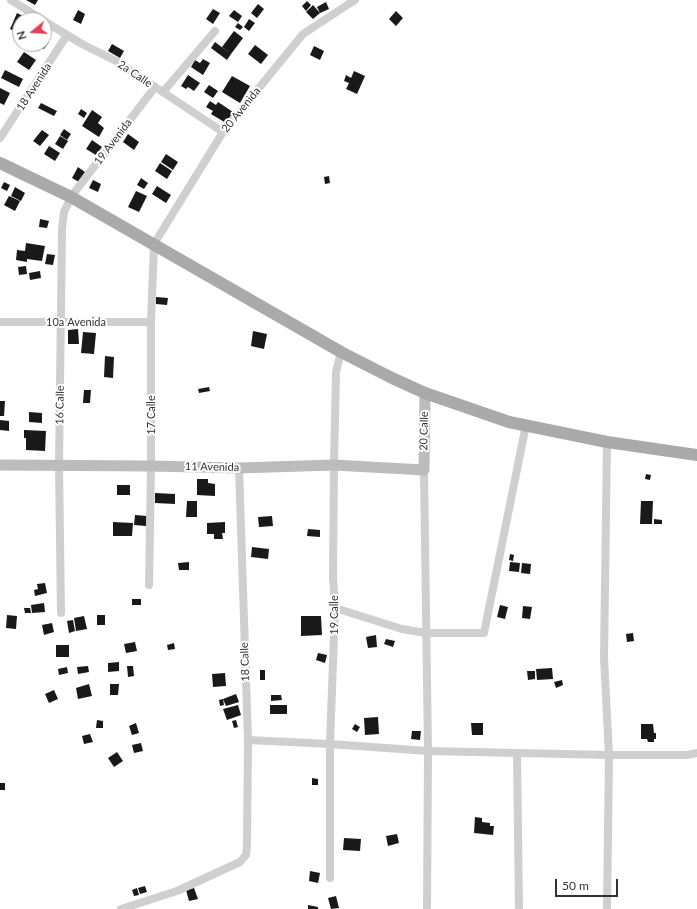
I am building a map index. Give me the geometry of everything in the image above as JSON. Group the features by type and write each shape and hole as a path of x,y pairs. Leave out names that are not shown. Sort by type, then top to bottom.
{"main road":[{"path":"0,163 70,197 341,352 425,393 509,422 607,442 697,455"}],"street":[{"name":"2a Calle","path":"12,0 31,12"},
{"name":"20 Avenida","path":"154,244 223,132 303,34 355,0"},
{"name":"2a Calle","path":"52,25 82,44 116,61 223,132"},
{"path":"163,92 215,31"},
{"name":"18 Avenida","path":"0,138 67,35"},
{"name":"19 Avenida","path":"70,197 155,87"},
{"name":"16 Calle","path":"61,613 59,465 62,229 64,212 70,197"},
{"name":"17 Calle","path":"149,585 151,322 154,244"},
{"name":"10a Avenida","path":"0,322 151,322"},
{"name":"19 Calle","path":"330,878 330,744 335,608 333,577 334,465 336,372 341,352"},
{"name":"20 Calle","path":"424,470 425,393"},
{"path":"335,608 402,629 426,632 484,633 526,425"},
{"path":"607,442 604,658 609,755 607,909"},
{"name":"11 Avenida","path":"0,465 239,468 334,465 424,470"},
{"name":"18 Calle","path":"121,909 177,891 240,862 246,855 248,740 239,468"},
{"path":"424,470 428,751 427,909"},
{"path":"248,740 428,751 609,755 687,755 697,753"},
{"path":"517,753 519,909"}],"building":[{"path":"26,0 38,0 35,5"},
{"path":"307,1 311,5 306,11 302,6"},
{"path":"326,2 329,9 320,13 317,7"},
{"path":"258,4 264,9 257,18 251,13"},
{"path":"313,5 320,13 313,19 306,12"},
{"path":"213,9 220,13 213,24 206,19"},
{"path":"78,10 85,14 81,24 73,20"},
{"path":"234,10 242,16 238,22 229,16"},
{"path":"396,11 403,18 396,26 389,19"},
{"path":"249,19 255,23 249,31 244,27"},
{"path":"238,23 243,27 240,30 235,27"},
{"path":"234,31 243,38 231,54 222,47"},
{"path":"215,42 231,54 227,60 211,48"},
{"path":"112,44 124,51 120,58 108,51"},
{"path":"255,45 268,55 261,64 248,54"},
{"path":"314,46 324,51 320,60 310,55"},
{"path":"24,52 36,60 29,70 17,62"},
{"path":"203,59 210,63 203,75 191,67 195,60 200,63"},
{"path":"5,70 23,79 19,87 1,78"},
{"path":"354,71 365,76 357,94 346,89 349,83 344,81 346,75 351,78"},
{"path":"188,75 200,83 194,91 188,87 186,89 181,86"},
{"path":"232,76 250,86 240,103 222,92"},
{"path":"209,85 218,91 213,98 204,92"},
{"path":"0,88 10,93 4,105 0,103"},
{"path":"210,101 216,105 218,102 233,112 226,123 211,114 213,111 206,107"},
{"path":"41,103 57,111 54,116 38,108"},
{"path":"81,109 87,113 84,118 78,114"},
{"path":"92,110 102,117 98,123 104,128 99,137 82,126"},
{"path":"64,129 71,134 67,140 60,135"},
{"path":"42,130 49,135 40,146 33,141"},
{"path":"128,134 139,142 134,150 123,142"},
{"path":"60,136 68,141 63,149 55,144"},
{"path":"92,140 102,147 96,155 86,149"},
{"path":"49,146 60,153 55,161 44,154"},
{"path":"166,154 178,162 173,170 161,162"},
{"path":"160,163 172,171 167,179 155,171"},
{"path":"78,167 85,172 79,182 72,178"},
{"path":"329,176 330,183 325,184 324,177"},
{"path":"141,178 148,183 144,189 137,185"},
{"path":"93,180 101,184 98,192 89,188"},
{"path":"4,182 10,185 7,191 1,188"},
{"path":"157,186 171,195 166,203 152,194"},
{"path":"15,187 25,193 21,201 11,196"},
{"path":"136,191 147,196 139,212 128,207"},
{"path":"9,196 20,201 15,211 4,205"},
{"path":"40,219 49,221 47,228 39,227"},
{"path":"26,243 45,246 42,261 27,259 27,262 16,260 17,250 25,251"},
{"path":"47,254 55,255 53,265 45,264"},
{"path":"26,266 27,274 19,275 18,267"},
{"path":"40,271 41,278 30,280 29,273"},
{"path":"156,297 168,298 167,305 156,304"},
{"path":"78,329 79,344 68,344 68,330"},
{"path":"253,331 267,334 264,349 251,346"},
{"path":"83,332 96,333 94,354 81,353"},
{"path":"105,356 114,357 113,378 104,377"},
{"path":"209,387 210,391 199,393 198,389"},
{"path":"84,390 91,390 90,403 83,403"},
{"path":"0,401 5,401 4,416 0,416"},
{"path":"29,412 42,413 42,423 29,422"},
{"path":"0,420 9,421 9,431 0,430"},
{"path":"24,430 46,431 45,451 26,450"},
{"path":"646,474 651,475 650,480 645,479"},
{"path":"197,479 208,479 208,483 215,484 215,496 197,495"},
{"path":"117,485 130,485 130,495 117,495"},
{"path":"155,493 175,494 175,504 155,503"},
{"path":"187,501 197,501 197,517 186,517"},
{"path":"641,501 653,501 652,524 640,524"},
{"path":"135,515 147,516 146,526 134,525"},
{"path":"272,516 273,526 259,527 258,517"},
{"path":"654,519 662,520 662,524 654,524"},
{"path":"113,522 133,523 132,536 113,536"},
{"path":"225,522 225,533 222,533 223,539 214,539 214,534 207,534 207,523"},
{"path":"308,529 320,530 320,537 307,536"},
{"path":"252,547 269,549 268,559 251,557"},
{"path":"510,554 514,555 513,561 509,560"},
{"path":"189,562 189,570 179,570 178,563"},
{"path":"510,562 520,563 519,572 509,571"},
{"path":"522,563 531,564 530,574 521,573"},
{"path":"45,583 47,593 35,596 34,590 38,589 37,584"},
{"path":"132,599 141,599 141,605 132,605"},
{"path":"44,603 45,612 32,613 31,605"},
{"path":"500,605 508,607 505,619 497,617"},
{"path":"523,606 532,607 530,619 522,618"},
{"path":"24,608 30,608 31,613 25,613"},
{"path":"7,615 17,616 16,629 6,628"},
{"path":"97,615 105,615 105,625 97,625"},
{"path":"84,616 87,629 76,631 74,618"},
{"path":"301,616 321,616 322,635 301,636"},
{"path":"73,620 75,631 69,633 67,621"},
{"path":"52,623 54,632 44,635 42,625"},
{"path":"633,633 634,641 627,642 626,634"},
{"path":"376,635 377,647 368,648 366,637"},
{"path":"386,639 395,641 393,647 384,644"},
{"path":"135,642 137,651 126,653 124,644"},
{"path":"174,643 175,649 168,650 167,645"},
{"path":"56,645 69,645 69,657 56,657"},
{"path":"318,653 327,655 325,663 316,660"},
{"path":"119,662 119,671 108,672 108,663"},
{"path":"88,666 89,672 78,674 77,667"},
{"path":"127,666 133,666 134,676 128,677"},
{"path":"67,667 68,673 59,675 58,669"},
{"path":"552,668 553,679 537,680 536,669"},
{"path":"260,670 265,670 265,680 260,680"},
{"path":"527,671 535,671 535,679 528,680"},
{"path":"225,673 226,686 213,687 212,674"},
{"path":"562,680 563,685 556,688 554,682"},
{"path":"89,684 92,696 78,699 76,688"},
{"path":"110,684 119,684 118,695 110,695"},
{"path":"54,690 58,699 49,703 45,694"},
{"path":"236,694 239,702 226,706 223,699"},
{"path":"271,695 281,695 282,700 271,701"},
{"path":"223,699 224,705 220,706 219,700"},
{"path":"238,705 241,715 227,720 223,709"},
{"path":"270,705 287,705 287,714 270,714"},
{"path":"378,717 379,734 365,735 364,718"},
{"path":"97,720 103,721 103,728 96,728"},
{"path":"236,720 238,727 234,728 232,721"},
{"path":"136,723 139,733 132,735 129,726"},
{"path":"471,723 483,723 483,735 472,735"},
{"path":"355,724 360,727 357,732 352,729"},
{"path":"641,724 653,724 654,733 656,733 656,739 654,739 654,742 648,742 647,739 641,739"},
{"path":"412,731 421,731 420,740 411,739"},
{"path":"90,734 93,742 84,744 82,736"},
{"path":"141,743 143,751 134,753 132,745"},
{"path":"117,752 123,761 114,767 108,758"},
{"path":"312,778 318,779 318,785 312,785"},
{"path":"0,783 5,783 5,790 0,790"},
{"path":"475,817 482,818 482,822 490,823 490,826 494,826 493,835 474,833"},
{"path":"397,834 399,843 388,846 386,836"},
{"path":"344,838 361,839 360,851 343,850"},
{"path":"310,871 320,873 318,883 309,881"},
{"path":"145,886 147,892 140,894 138,888"},
{"path":"137,888 139,895 134,896 132,890"},
{"path":"194,888 198,899 189,901 186,890"},
{"path":"336,896 339,908 331,909 328,898"},
{"path":"308,905 318,907 318,909 308,909"}]}
